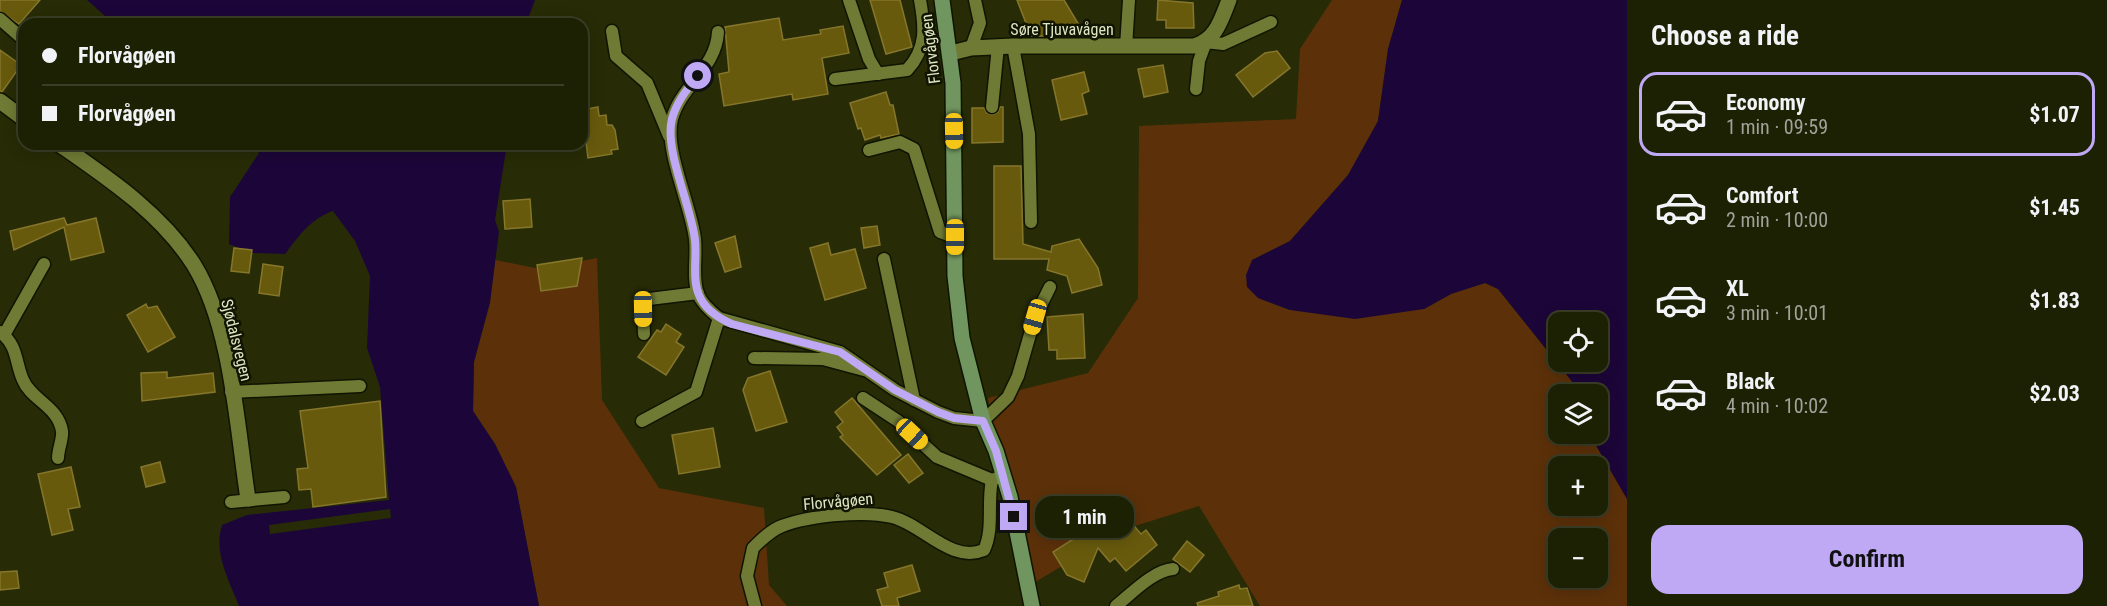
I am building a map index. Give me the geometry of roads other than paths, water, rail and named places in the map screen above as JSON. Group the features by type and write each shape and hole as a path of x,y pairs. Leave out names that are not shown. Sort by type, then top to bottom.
{"main road":[{"name":"Florvågøen","path":"942,0 951,53 955,276 962,338 970,378 998,478 1018,538 1032,606"}],"street":[{"path":"1206,42 1220,22 1229,0"},
{"name":"Søre Tjuvavågen","path":"951,53 971,48 1005,46 1194,46 1206,42"},
{"path":"0,101 18,114"},
{"name":"Sjødalsvegen","path":"67,150 123,190 164,228 194,266 219,329 248,499"}],"lane":[{"path":"849,0 869,59 878,74"},
{"name":"Florvågøen","path":"834,79 907,70 921,52 924,22 920,0"},
{"path":"971,48 980,22 975,0"},
{"name":"Søre Tjuvavågen","path":"1125,47 1129,0"},
{"path":"0,20 18,35"},
{"name":"Søre Tjuvavågen","path":"1206,42 1222,44 1271,22"},
{"path":"612,31 616,56 647,82 671,143 695,238 698,293 704,305 718,318 840,352 914,400 954,418 983,421 1008,397 1018,376 1035,317 1050,287"},
{"path":"671,143 671,121 675,110 686,89 710,63 717,47 718,32"},
{"path":"1196,89 1199,61 1206,42"},
{"path":"1005,46 1029,134 1031,222"},
{"name":"Søre Tjuvavågen","path":"992,107 1005,46"},
{"path":"869,150 900,142 914,149 940,232 946,236 955,237"},
{"path":"884,259 914,400"},
{"path":"44,264 2,333 14,347 23,382 49,406 62,429 58,458"},
{"path":"644,334 643,309 649,298 698,293"},
{"path":"642,421 696,392 718,318"},
{"path":"754,358 823,359 868,370"},
{"path":"231,392 360,386"},
{"path":"863,398 898,421 937,458 998,478"},
{"name":"Florvågøen","path":"755,606 747,576 753,548 781,526 819,518 860,514 892,517 954,549 973,554 984,550 989,540 988,499 998,478"},
{"path":"231,502 284,497"},
{"path":"1116,606 1167,569 1173,569"}]}
